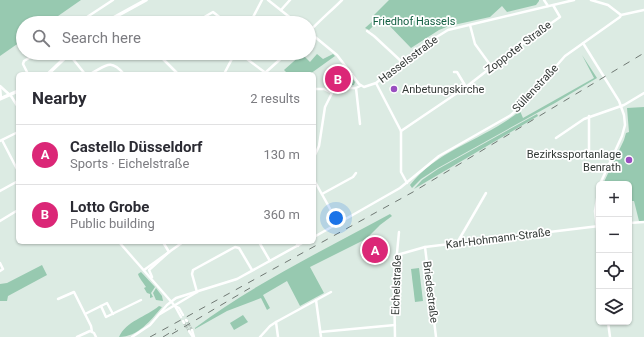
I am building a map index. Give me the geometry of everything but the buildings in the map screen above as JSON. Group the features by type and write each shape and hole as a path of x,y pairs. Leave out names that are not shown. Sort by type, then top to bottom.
{"main road":[{"path":"117,16 146,0"},
{"path":"50,72 63,60"},
{"path":"0,98 16,92"}],"street":[{"path":"89,16 113,0"},
{"path":"254,16 262,0"},
{"path":"268,0 288,16"},
{"path":"281,10 290,0"},
{"path":"316,25 342,0"},
{"path":"544,0 548,6"},
{"name":"Hasselsstraße","path":"356,88 360,86 366,87 376,83 390,74 402,62 443,32 574,0"},
{"path":"591,0 608,5 621,15 644,10"},
{"name":"Zoppoter Straße","path":"401,131 466,87 491,66 560,16 553,5"},
{"path":"205,16 212,12 219,16"},
{"name":"Süllenstraße","path":"316,235 407,184 439,156 517,111 565,56 621,15"},
{"path":"470,25 475,44 491,66"},
{"path":"367,31 402,62"},
{"path":"316,38 337,55 360,86"},
{"path":"584,43 621,106 624,120 623,132 601,181"},
{"path":"26,60 23,64 27,72"},
{"path":"74,60 83,72"},
{"path":"164,60 176,72"},
{"path":"225,72 231,60"},
{"path":"248,60 265,72"},
{"path":"267,72 280,60"},
{"path":"94,72 112,64 117,66 122,72"},
{"path":"454,72 457,72 466,87"},
{"path":"342,88 342,82 352,74"},
{"path":"376,83 401,131 401,172 407,184"},
{"path":"0,86 10,94 16,104"},
{"path":"0,86 0,98"},
{"path":"316,153 321,138 325,107 336,88 356,88 360,124"},
{"path":"316,89 324,89 332,93"},
{"path":"556,138 589,116 621,106 644,93"},
{"path":"589,116 589,154"},
{"path":"16,133 1,141 16,167"},
{"path":"322,194 353,177 356,173"},
{"path":"0,191 16,182"},
{"path":"316,184 338,223"},
{"path":"456,243 486,193"},
{"path":"0,221 16,211"},
{"path":"632,223 644,222"},
{"name":"Karl-Hohmann-Straße","path":"397,255 425,247 596,226"},
{"name":"Eichelstraße","path":"395,337 394,284 399,232"},
{"path":"121,244 168,296 182,316"},
{"path":"164,244 170,252"},
{"path":"153,279 149,271 150,269 180,244"},
{"path":"260,244 270,261"},
{"path":"132,337 150,325 172,301 184,295 237,279 301,244"},
{"path":"197,292 192,273 193,270 235,247 239,248 252,270"},
{"name":"Briedestraße","path":"425,247 436,337"},
{"path":"144,270 170,252"},
{"path":"0,263 3,269 0,271"},
{"path":"58,299 74,292 91,326 92,332 96,337"},
{"path":"160,314 197,292"},
{"path":"260,337 276,322 331,292"},
{"path":"167,305 168,296"},
{"path":"101,306 106,317 141,300"},
{"path":"316,300 321,337"},
{"path":"85,314 107,303 112,314"},
{"path":"276,322 278,337"},
{"path":"320,332 395,325"},
{"path":"608,325 610,337"},
{"path":"190,330 193,337"},
{"path":"77,337 87,332 92,332"}],"green space":[{"path":"0,0 81,0 58,16 16,16 16,45 0,56"},
{"name":"Friedhof Hassels","path":"389,0 539,1 536,5 507,12 502,6 490,17 449,26 439,30 411,48 382,18 369,30 365,28 374,20 372,17"},
{"path":"317,54 323,59 333,54 335,56 313,72 286,72 284,70 295,60 308,60 310,62 312,60 316,60"},
{"path":"582,55 597,78 438,168 421,179 412,188 410,185 421,173 448,153 507,121 520,111 523,118 594,78"},
{"path":"351,77 355,82 354,85 344,86 344,83"},
{"name":"Bezirkssportanlage Benrath","path":"644,107 644,221 639,221 634,201 632,201 632,181 604,181 626,133 629,132 627,108"},
{"path":"537,114 538,116 414,189 422,180 438,169"},
{"path":"390,214 392,216 380,225 366,239 310,267 324,293 300,306 287,281 263,295 270,308 267,310 261,298 227,311 195,329 242,296 315,254"},
{"path":"42,265 47,275 8,296 7,301 0,301 0,284 7,283"},
{"path":"419,268 423,301 415,302 411,269"},
{"path":"141,272 155,287 151,293 153,297 150,298 150,294 147,293 144,288 146,287 138,274"},
{"path":"156,288 162,296 163,301 156,300 153,293"},
{"path":"159,306 162,307 144,327 132,334 119,337 131,323"},
{"path":"243,315 248,322 234,330 230,323"}],"tunnel":[{"path":"187,321 192,330"},
{"path":"184,323 189,331"}],"railway":[{"path":"150,337 413,192 644,53"},
{"path":"172,334 250,288"},
{"path":"163,337 176,329"}],"place":[{"name":"Lotto Grobe","path":"338,79"},
{"name":"Anbetungskirche","path":"394,89"},
{"name":"Bezirkssportanlage Benrath","path":"629,160"},
{"name":"Castello Düsseldorf","path":"375,250"}]}
